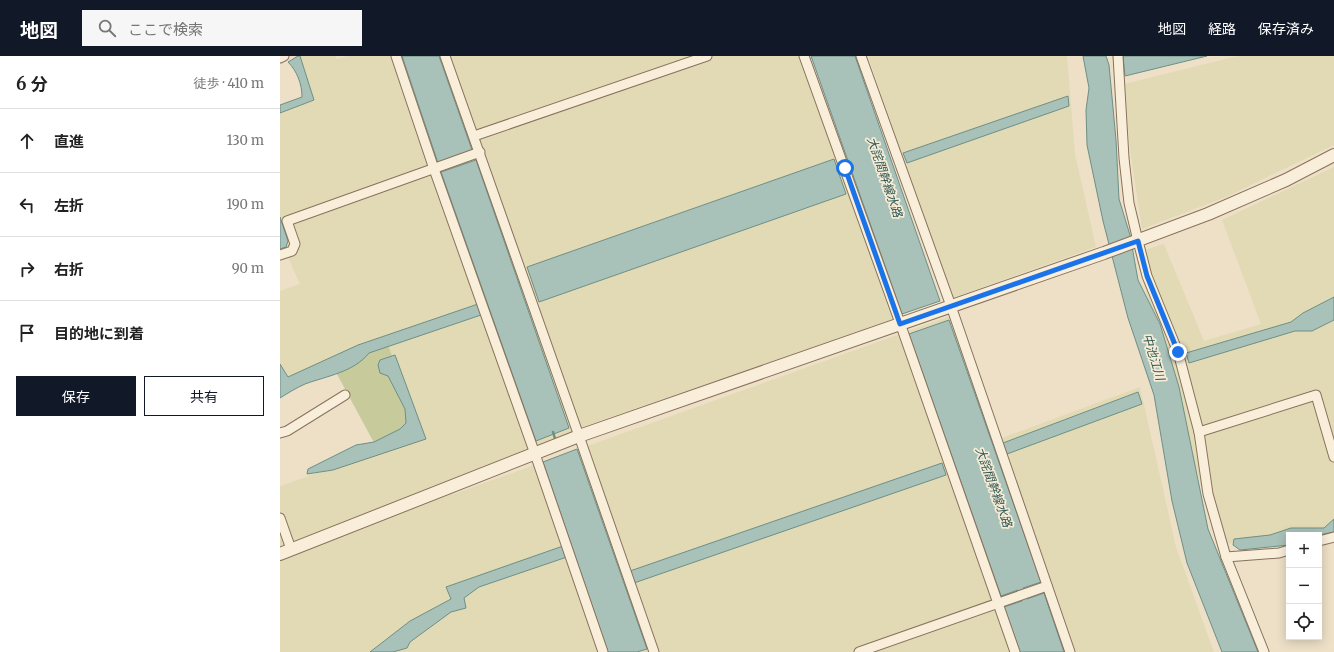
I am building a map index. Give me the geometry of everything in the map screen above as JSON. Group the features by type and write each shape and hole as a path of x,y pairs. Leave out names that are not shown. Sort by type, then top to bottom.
{"street":[{"path":"280,58 284,56"},
{"path":"396,56 603,652"},
{"path":"445,56 480,152 654,652"},
{"path":"474,136 707,56"},
{"path":"804,56 845,168 1015,652"},
{"path":"861,56 951,306 1070,652"},
{"path":"1118,56 1129,204 1138,241 1147,276 1178,352 1199,432 1208,494 1226,557 1264,652"},
{"path":"280,255 292,251 295,244 287,221 480,152"},
{"path":"280,518 285,552 579,436 1138,241 1208,214 1286,180 1334,155"},
{"path":"280,432 287,431 345,395"},
{"path":"1199,432 1316,395 1334,457"},
{"path":"1322,540 1334,537"},
{"path":"1226,557 1279,553 1286,551"},
{"path":"859,652 1047,586"}],"shaded area":[{"path":"295,56 335,56 337,59 347,56 800,56 893,319 579,428 451,495 950,316 994,441 1140,387 1176,547 1214,652 280,652 280,486 424,436 386,340 280,386 280,291 300,284 280,240 280,107 305,96"},
{"path":"868,56 1067,56 1075,154 1096,247 952,298"},
{"path":"1238,56 1334,56 1334,145 1226,197 1142,229 1130,150 1124,84"},
{"path":"1334,167 1334,529 1312,532 1286,532 1286,536 1218,545 1135,253 1164,244 1204,341 1261,324 1222,220"}],"green space":[{"path":"386,340 424,437 379,452 332,365"}],"water":[{"path":"300,56 314,100 280,113 280,105 302,97 298,78 294,69 288,62"},
{"path":"402,56 439,56 472,150 438,163"},
{"name":"大詫間幹線水路","path":"811,56 855,56 940,301 902,314"},
{"name":"中池江川","path":"1083,56 1106,56 1109,65 1116,140 1119,199 1130,235 1138,280 1160,324 1179,387 1208,529 1258,652 1222,652 1187,563 1172,501 1154,395 1128,318 1103,221 1087,145 1086,110 1089,88"},
{"path":"1123,56 1207,56 1125,76"},
{"path":"1068,96 1069,106 907,163 903,153"},
{"path":"834,159 846,194 539,302 527,267"},
{"path":"476,160 569,428 536,441 441,172"},
{"path":"280,217 288,241 286,247 280,249"},
{"path":"1334,297 1334,320 1312,331 1295,331 1189,363 1186,353 1291,322 1303,313"},
{"path":"478,304 481,315 369,353 356,365 331,376 305,384 280,398 280,364 288,377 358,345"},
{"name":"大詫間幹線水路","path":"949,320 1041,582 1023,588 1027,599 1044,593 1064,652 1020,652 1004,607 1022,601 1018,590 1001,596 909,334"},
{"path":"395,355 426,439 333,470 307,474 308,469 356,445 374,442 400,429 406,423 405,409 388,376 380,373 378,365 380,360"},
{"path":"1138,392 1142,404 1007,454 1003,443"},
{"path":"577,449 647,649 637,652 608,652 543,462"},
{"path":"942,463 946,475 634,583 630,571"},
{"path":"1334,519 1334,532 1322,534 1322,532 1286,532 1286,545 1240,550 1233,545 1234,539 1270,535 1291,528 1324,528"},
{"path":"563,546 567,557 479,587 464,598 466,608 451,612 410,642 407,648 393,652 370,652 410,621 451,599 446,587"}],"waterway":[{"path":"553,432 556,442"}],"route":[{"path":"845,168 900,324 1138,241 1147,276 1178,352"}]}
